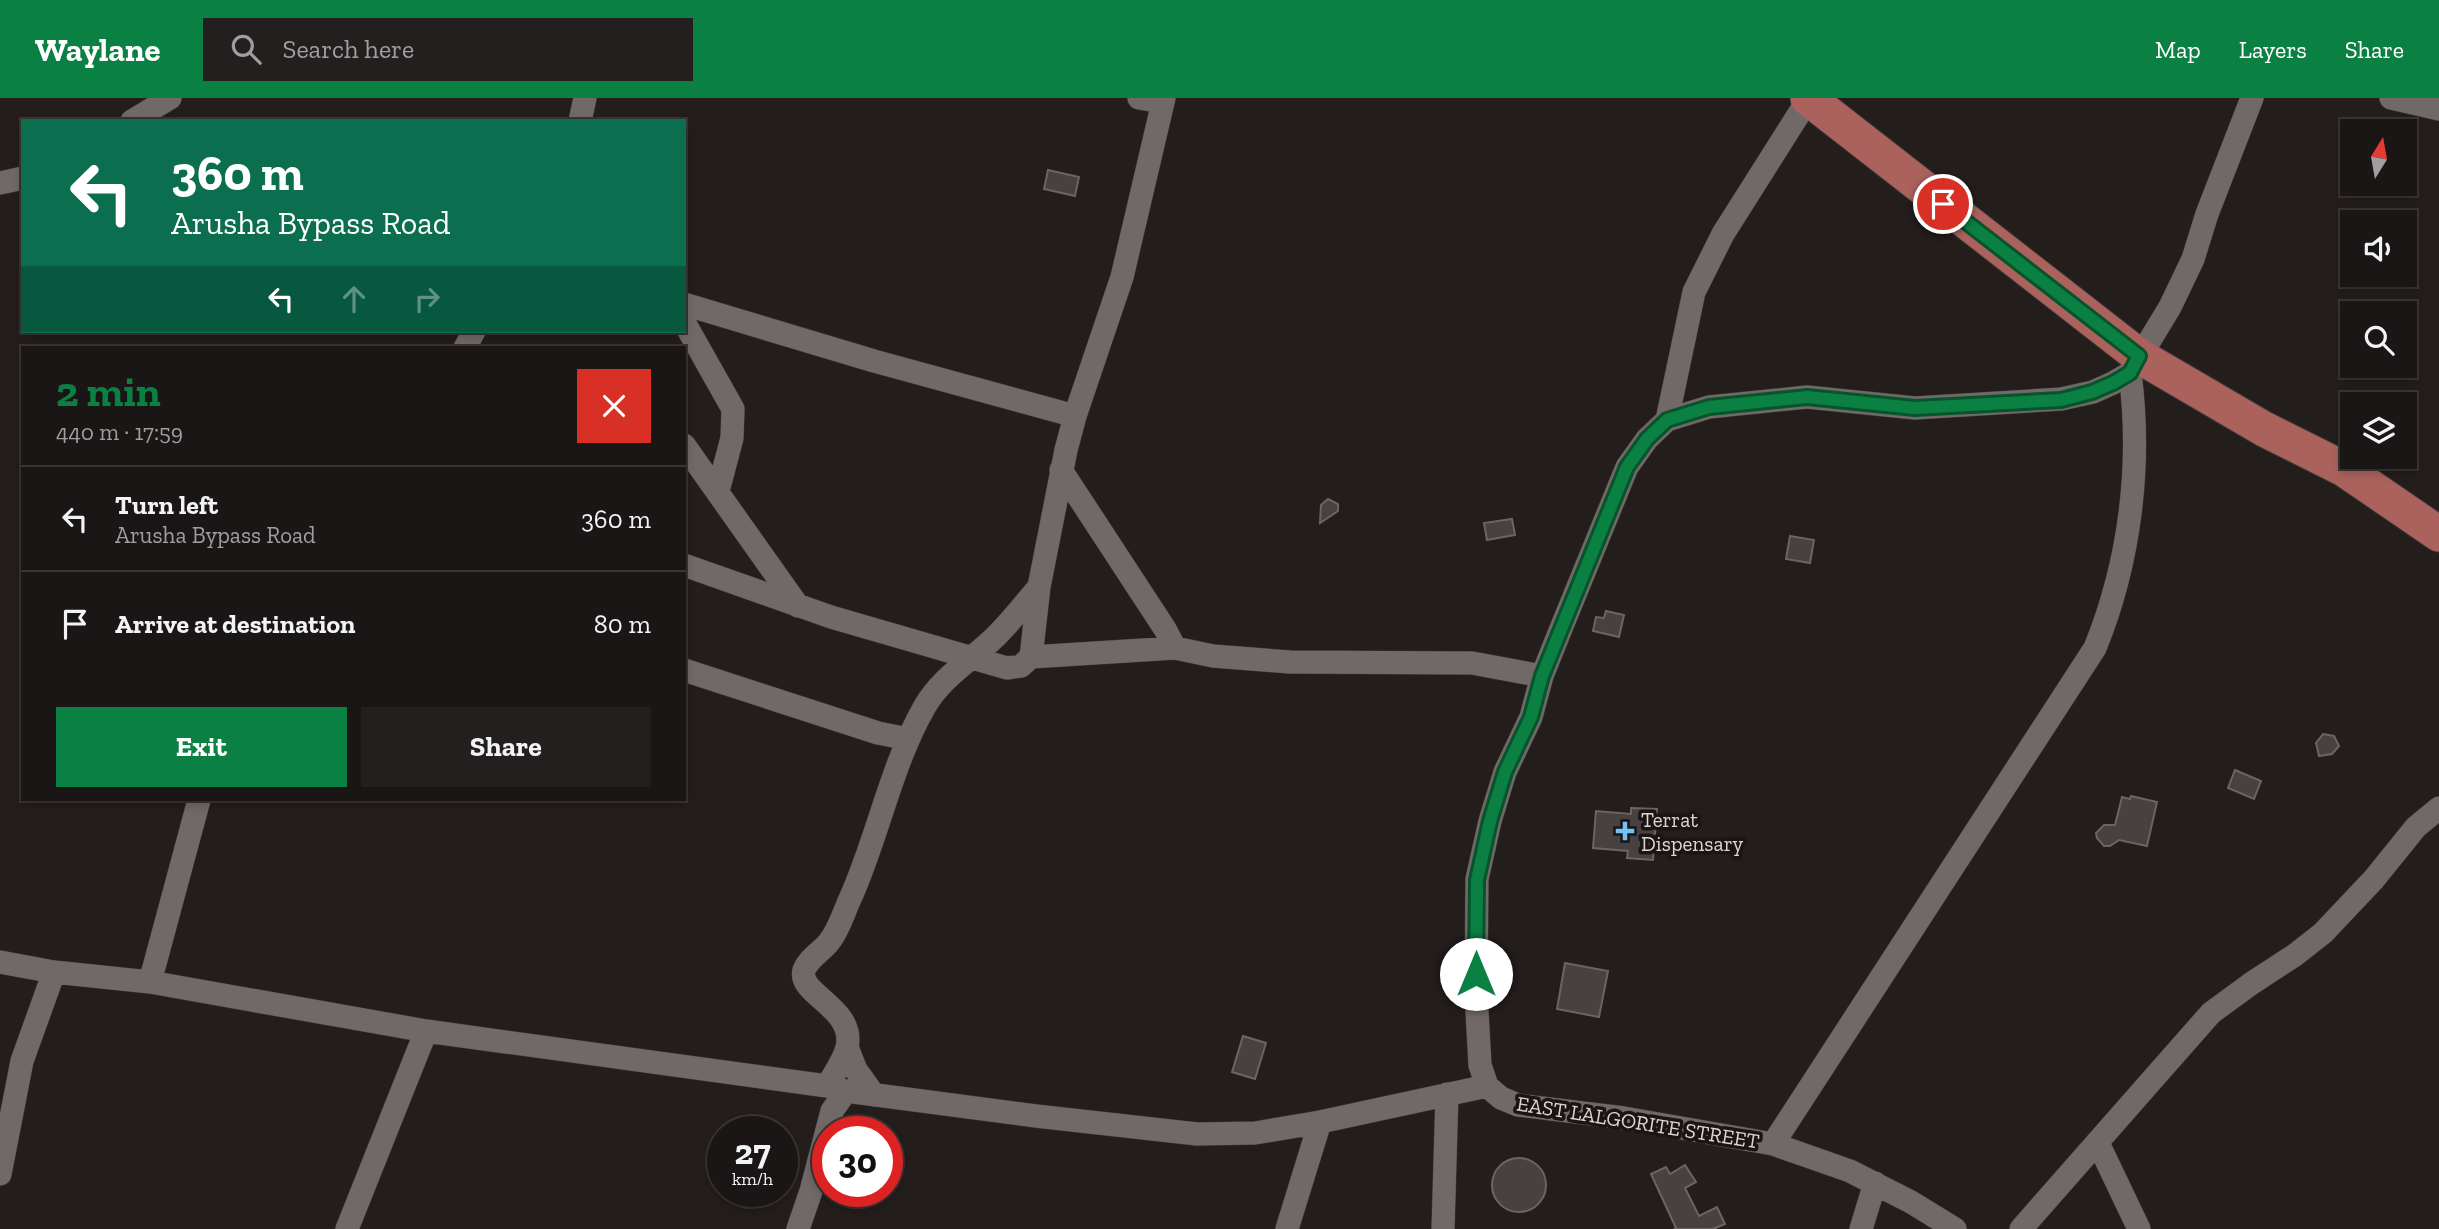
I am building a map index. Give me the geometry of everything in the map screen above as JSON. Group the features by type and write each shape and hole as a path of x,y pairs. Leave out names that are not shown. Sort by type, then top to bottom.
{"main road":[{"path":"1809,98 2135,365 2344,469 2439,534"}],"street":[{"path":"135,119 170,98"},
{"path":"1031,657 1039,587 1061,470 1074,416 1122,277 1163,100 1139,98"},
{"path":"1667,420 1694,292 1723,234 1809,98"},
{"path":"0,962 54,972 150,982 426,1031 874,1095 1197,1133 1255,1133 1320,1122 1487,1086 1480,1065 1476,994 1477,880 1490,821 1505,772 1531,717 1542,676 1627,467 1647,439 1667,420 1709,407 1807,397 1915,408 2061,400 2092,392 2135,365 2170,307 2193,260 2207,214 2252,98"},
{"path":"2391,98 2439,109"},
{"path":"0,183 21,178"},
{"path":"686,305 874,361 1074,416"},
{"path":"686,326 733,409 734,425 718,491"},
{"path":"1773,1144 2095,648 2108,616 2132,499 2136,458 2135,365"},
{"path":"686,444 717,450 729,447"},
{"path":"686,447 798,606"},
{"path":"1061,470 1175,648"},
{"path":"686,566 798,606 969,658 1015,668 1031,657 1175,648 1213,656 1290,662 1472,663 1542,676"},
{"path":"798,1229 832,1111 847,1047 848,1029 805,984 804,971 837,929 857,883 908,740 926,704 969,658 993,640 1039,587"},
{"path":"686,671 878,733 908,740"},
{"path":"150,982 199,801"},
{"path":"2021,1229 2211,1013 2295,956 2323,933 2374,879 2416,827 2439,808"},
{"path":"0,1174 22,1061 54,972"},
{"path":"347,1229 426,1031"},
{"path":"847,1047 856,1070 874,1095"},
{"name":"EAST LALGORITE STREET","path":"1487,1086 1501,1098 1518,1105 1624,1118 1773,1144 1850,1171 1911,1202 1955,1229"},
{"path":"1443,1229 1447,1094"},
{"path":"1287,1229 1320,1122"},
{"path":"2098,1143 2139,1229"},
{"path":"1861,1229 1875,1184"}],"building":[{"path":"1048,170 1079,177 1075,196 1044,189"},
{"path":"1328,499 1338,504 1338,511 1320,523 1321,505"},
{"path":"1512,519 1515,535 1487,540 1484,523"},
{"path":"1790,536 1814,540 1810,563 1786,559"},
{"path":"1606,611 1624,615 1619,637 1593,631 1596,617 1604,618"},
{"path":"2323,734 2334,736 2339,746 2332,754 2319,756 2316,743"},
{"path":"2235,770 2261,781 2254,799 2228,788"},
{"path":"2131,796 2157,802 2147,846 2119,840 2110,846 2104,846 2096,833 2104,825 2115,825 2122,797 2130,799"},
{"name":"Terrat Dispensary","path":"1631,808 1657,809 1653,860 1627,858 1628,851 1593,848 1596,811 1631,814"},
{"path":"1565,963 1608,971 1599,1017 1557,1009"},
{"path":"1243,1036 1266,1043 1255,1079 1232,1072"},
{"path":"1519,1158 1538,1166 1546,1185 1538,1204 1519,1212 1500,1204 1492,1185 1500,1166"},
{"path":"1685,1165 1696,1182 1685,1188 1699,1216 1717,1207 1725,1224 1713,1229 1674,1229 1676,1228 1651,1174 1666,1167 1670,1174"}],"place":[{"name":"Terrat Dispensary","path":"1625,831"}],"route":[{"path":"1476,974 1477,880 1490,821 1505,772 1531,717 1542,676 1627,467 1647,439 1667,420 1709,407 1807,397 1915,408 2061,400 2092,392 2130,373 2139,356 1943,204"}]}
